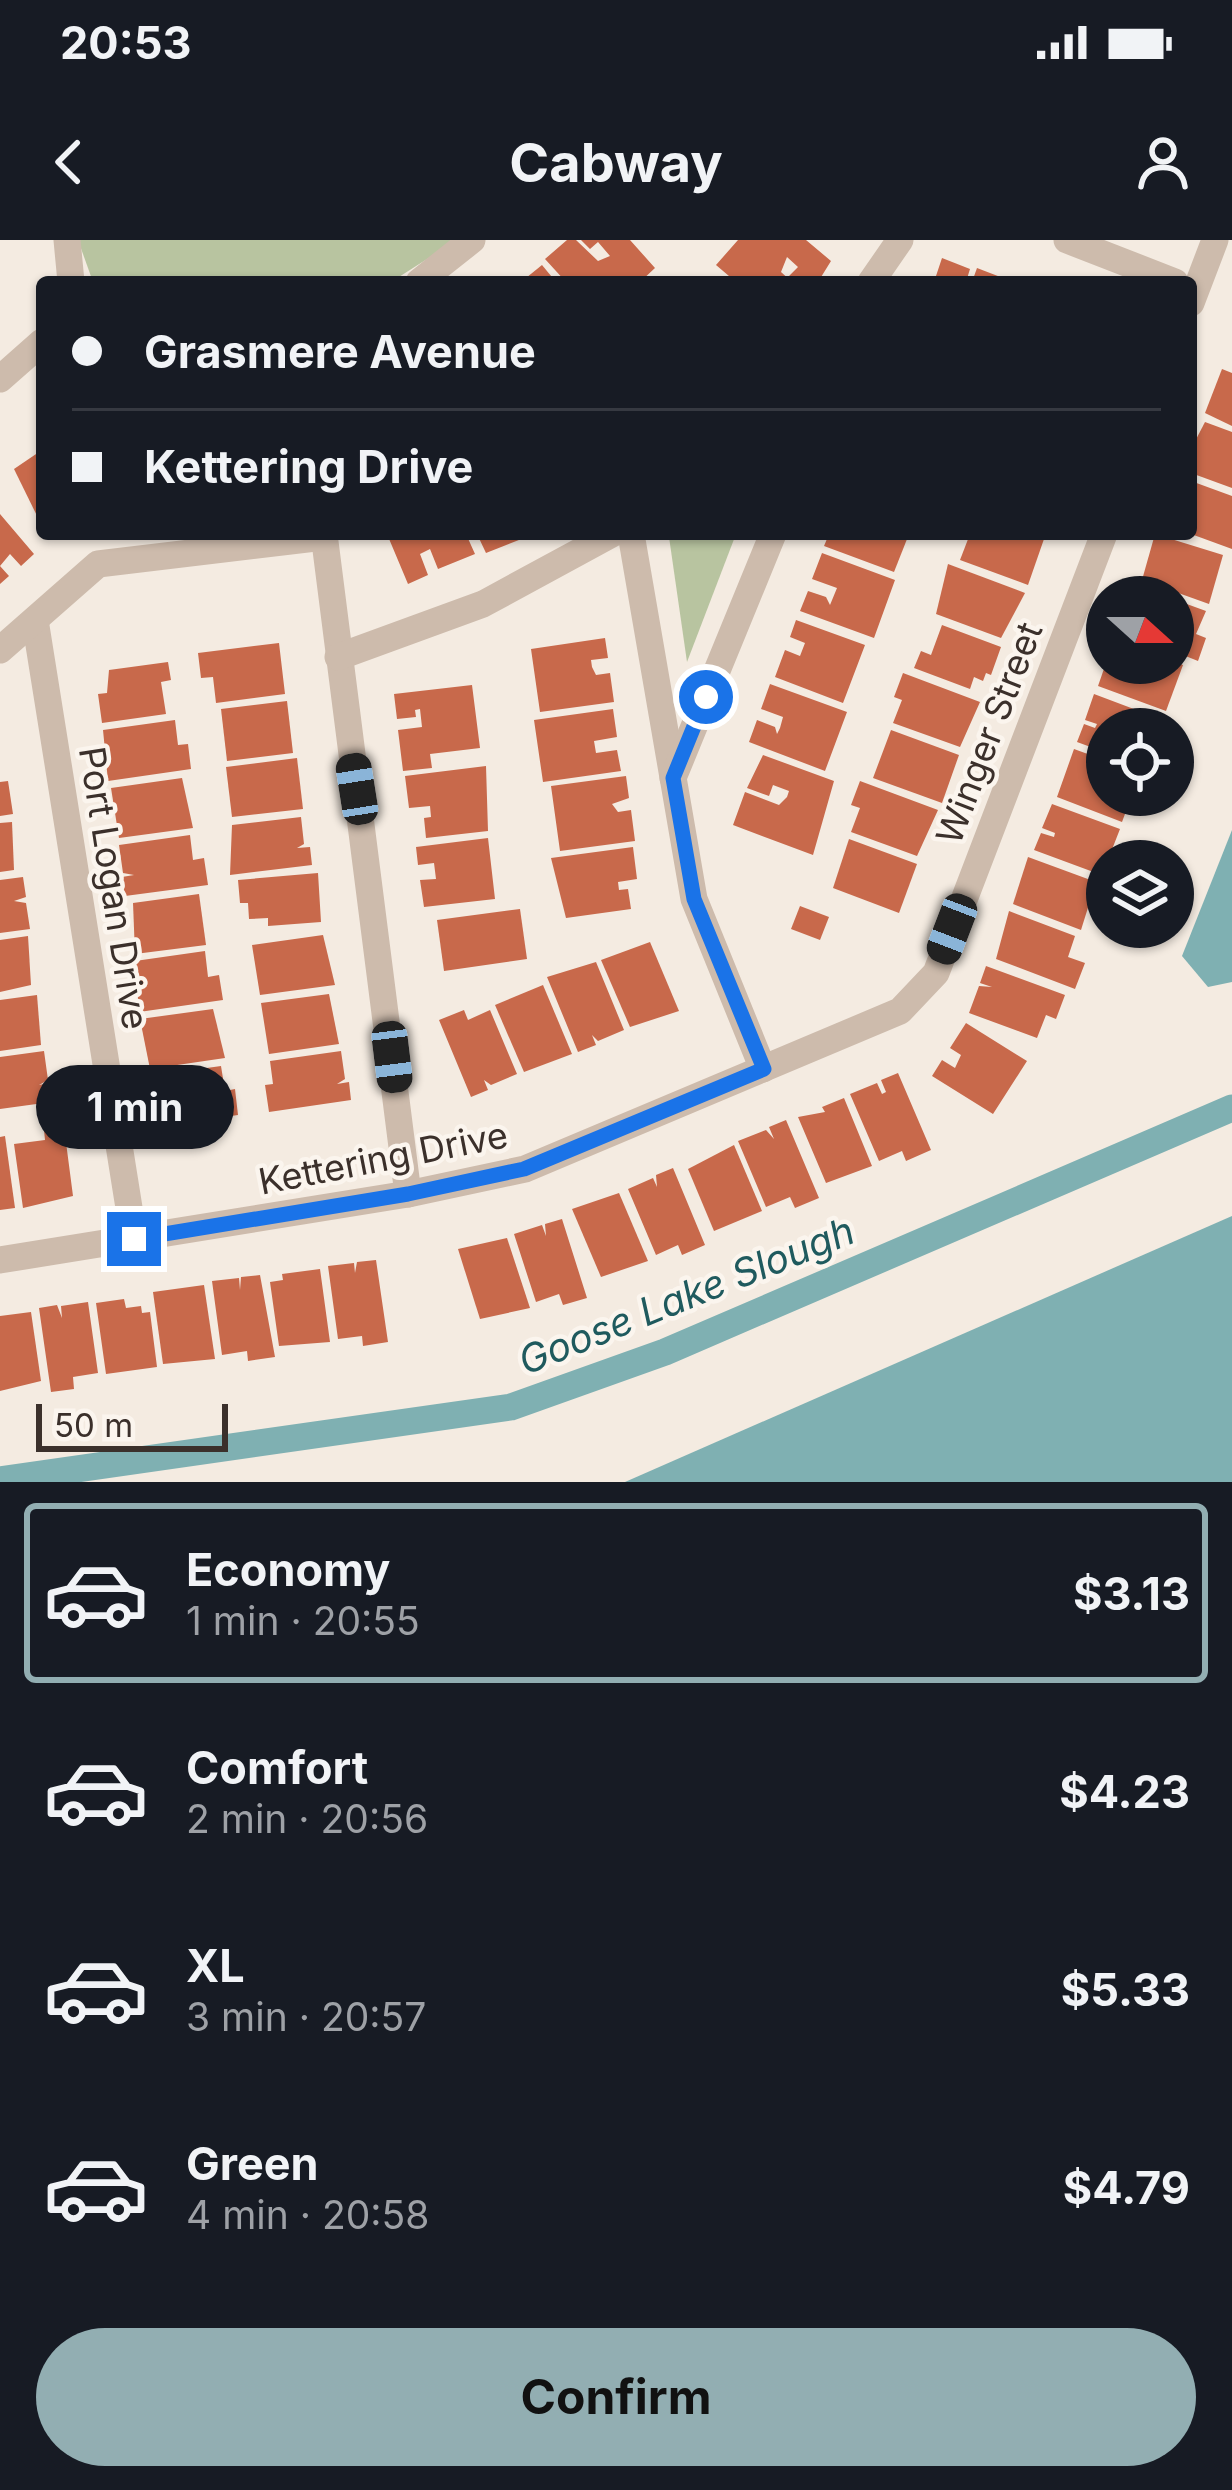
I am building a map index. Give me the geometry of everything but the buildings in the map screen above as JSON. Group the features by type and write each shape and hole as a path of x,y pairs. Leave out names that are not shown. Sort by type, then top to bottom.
{"street":[{"path":"67,240 70,276"},
{"path":"427,276 472,240"},
{"path":"875,276 900,240"},
{"path":"1067,240 1152,276"},
{"path":"1196,276 1215,240"},
{"path":"0,379 36,348"},
{"path":"0,650 98,564 292,540"},
{"path":"324,540 408,1194"},
{"path":"338,657 483,604 601,540"},
{"path":"632,540 694,899 764,1069"},
{"path":"673,778 771,540"},
{"name":"Winger Street","path":"764,1069 900,1011 935,973 1102,540"},
{"name":"Port Logan Drive","path":"35,620 134,1239"},
{"name":"Kettering Drive","path":"0,1260 408,1194 524,1169 764,1069"}],"green space":[{"path":"78,240 457,240 400,276 91,276"},
{"path":"669,540 734,540 687,662"}],"water":[{"path":"1232,830 1232,982 1208,987 1182,956 1185,948 1194,948 1194,926"},
{"path":"1232,1216 1232,1482 625,1482"}],"waterway":[{"name":"Goose Lake Slough","path":"0,1480 511,1407 665,1352 1232,1108"}],"route":[{"path":"134,1239 408,1194 524,1169 764,1069 694,899 673,778 706,697"}]}
